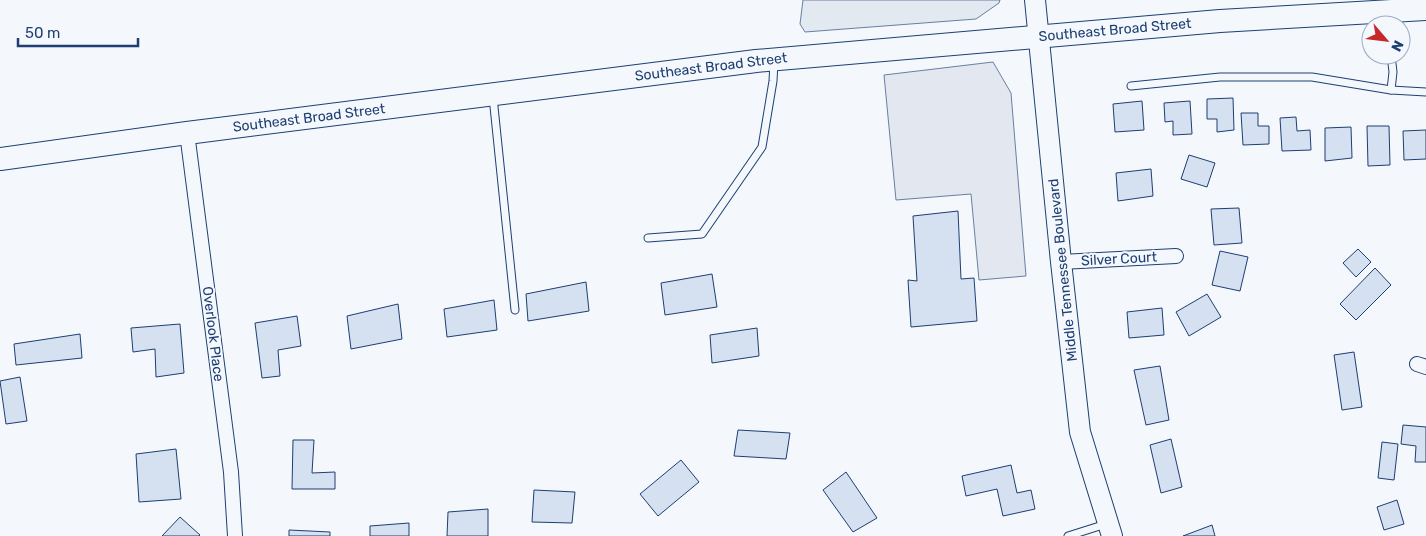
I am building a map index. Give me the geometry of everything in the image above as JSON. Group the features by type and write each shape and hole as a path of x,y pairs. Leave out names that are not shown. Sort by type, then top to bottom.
{"main road":[{"name":"Middle Tennessee Boulevard","path":"1035,0 1080,432 1110,530"},
{"name":"Southeast Broad Street","path":"0,159 187,133 774,59 1220,21 1387,14 1426,9"}],"street":[{"name":"Overlook Place","path":"187,133 231,472 235,536"},
{"name":"Silver Court","path":"1061,262 1176,256"}],"lane":[{"path":"648,238 702,234 762,147 773,80 774,59"},
{"path":"1391,90 1392,65"},
{"path":"1131,86 1220,77 1312,77 1391,90 1426,92"},
{"path":"493,94 515,310"},
{"path":"1068,536 1110,530"}],"shaded area":[{"path":"803,0 1000,0 999,3 976,19 805,32 800,24"},
{"path":"993,62 1011,93 1026,276 979,280 971,194 896,200 884,75"}],"building":[{"path":"1233,98 1234,130 1217,132 1217,119 1207,119 1207,99"},
{"path":"1142,101 1144,130 1115,132 1113,104"},
{"path":"1190,101 1192,134 1173,135 1173,121 1165,122 1164,103"},
{"path":"1241,113 1258,113 1258,126 1269,126 1269,144 1243,145"},
{"path":"1296,117 1297,131 1310,130 1311,150 1282,151 1280,118"},
{"path":"1367,126 1389,126 1390,165 1368,166"},
{"path":"1351,127 1352,158 1325,161 1325,128"},
{"path":"1426,130 1426,159 1404,160 1403,131"},
{"path":"1189,155 1215,163 1207,187 1181,179"},
{"path":"1151,169 1153,196 1118,201 1116,173"},
{"path":"1239,208 1242,243 1214,245 1211,209"},
{"path":"958,211 961,279 974,278 977,321 911,327 908,280 917,281 913,216"},
{"path":"1358,249 1371,262 1356,277 1343,263"},
{"path":"1220,251 1248,257 1240,291 1212,285"},
{"path":"1375,268 1391,285 1356,320 1340,304"},
{"path":"712,274 717,307 665,315 661,283"},
{"path":"586,282 589,311 528,321 526,294"},
{"path":"1207,294 1221,317 1189,336 1176,312"},
{"path":"494,300 497,330 447,337 444,309"},
{"path":"398,304 402,339 351,349 347,316"},
{"path":"1162,308 1164,335 1129,338 1127,312"},
{"path":"297,316 301,346 278,350 280,376 262,378 255,323"},
{"path":"180,324 184,373 156,377 155,349 133,352 131,328"},
{"path":"757,328 759,356 712,363 710,335"},
{"path":"80,334 82,358 16,365 14,344"},
{"path":"1354,352 1362,407 1342,410 1334,355"},
{"path":"1160,366 1169,420 1146,425 1134,370"},
{"path":"20,377 27,421 6,424 0,381"},
{"path":"1403,425 1426,427 1426,462 1415,462 1416,446 1401,444"},
{"path":"738,430 790,433 786,459 734,456"},
{"path":"1171,439 1182,487 1161,493 1150,445"},
{"path":"293,440 314,440 312,473 335,472 335,489 292,489"},
{"path":"1382,442 1398,444 1394,480 1378,478"},
{"path":"176,449 181,499 139,502 136,454"},
{"path":"681,460 699,482 658,516 640,494"},
{"path":"1011,465 1017,493 1031,490 1035,509 1003,516 997,489 966,496 962,476"},
{"path":"846,472 877,518 853,532 823,490"},
{"path":"534,490 575,492 572,523 532,522"},
{"path":"1397,500 1404,524 1384,530 1377,507"},
{"path":"488,509 488,536 447,536 448,512"},
{"path":"180,517 200,535 162,536"},
{"path":"409,523 409,536 370,536 370,526"},
{"path":"1212,525 1215,536 1183,536"},
{"path":"289,530 330,532 330,536 289,536"}]}
